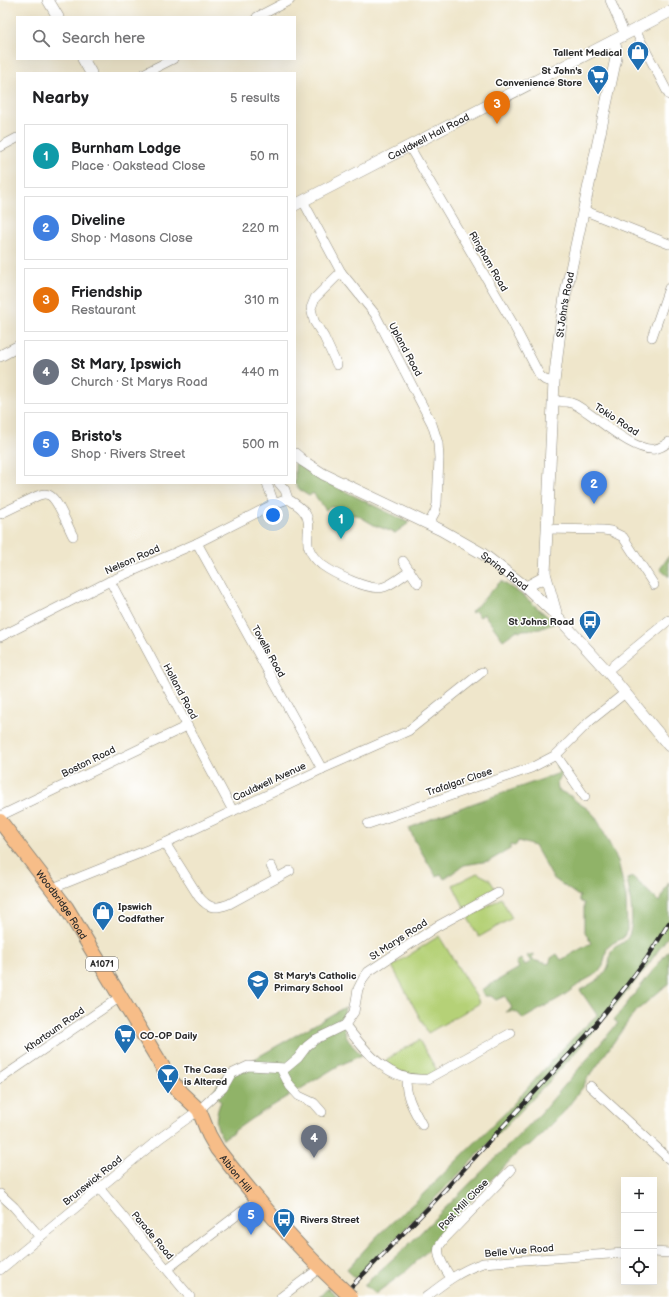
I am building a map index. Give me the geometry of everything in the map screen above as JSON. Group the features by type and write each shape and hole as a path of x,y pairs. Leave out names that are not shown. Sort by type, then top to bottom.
{"main road":[{"name":"Woodbridge Road","path":"0,821 53,888 69,911 170,1079 180,1092 199,1110"},
{"name":"Albion Hill","path":"199,1110 209,1135 217,1149 258,1199 320,1268 352,1297"}],"street":[{"path":"48,0 57,16"},
{"path":"259,16 290,0"},
{"path":"610,0 669,94"},
{"name":"Cauldwell Hall Road","path":"299,203 669,12"},
{"name":"St John's Road","path":"557,616 545,573 554,382 563,310 616,58 616,48 613,41"},
{"path":"84,60 91,72"},
{"path":"147,72 171,60"},
{"path":"0,147 16,139"},
{"name":"Ringham Road","path":"409,146 512,322 540,376 545,380 554,382"},
{"name":"Upland Road","path":"299,203 341,272 375,314 428,416 435,433 438,443 439,486 435,512 430,523"},
{"path":"583,210 669,244"},
{"path":"337,365 314,320 311,308 315,298 341,272"},
{"path":"652,337 669,288"},
{"path":"0,356 16,348"},
{"name":"Tokio Road","path":"553,401 564,401 574,404 633,443 646,448 655,449 669,442"},
{"name":"Spring Road","path":"296,455 303,462 323,474 376,500 430,523 483,554 526,587 557,616 607,671 669,746"},
{"path":"267,484 274,504"},
{"path":"280,484 285,490 288,500 299,506 306,513 309,527 308,547 313,556 322,565 358,584 376,588 383,588 410,571"},
{"path":"0,514 41,494 49,495 55,501 73,536"},
{"name":"Nelson Road","path":"0,637 110,581 197,543 274,504 288,500"},
{"path":"547,529 603,530 617,533 622,537 654,585"},
{"name":"Tovells Road","path":"197,543 322,769"},
{"path":"403,561 418,583"},
{"path":"526,587 541,579 545,573"},
{"name":"Holland Road","path":"110,581 233,810"},
{"path":"607,671 669,620"},
{"name":"Cauldwell Avenue","path":"53,888 165,843 233,810 408,731 482,672"},
{"name":"Trafalgar Close","path":"368,824 531,768 556,755 590,721 624,693"},
{"name":"Boston Road","path":"0,816 187,726"},
{"path":"556,755 585,798"},
{"path":"165,843 199,897 206,905 221,907 230,904 290,872"},
{"path":"271,866 278,878"},
{"name":"St Marys Road","path":"345,1025 354,1012 358,989 368,972 436,927 498,893"},
{"name":"Khartoum Road","path":"0,1079 120,996"},
{"path":"199,1110 218,1094 231,1074 248,1066 281,1069 286,1068 291,1065 307,1046 316,1039 345,1025 383,1067 406,1079 428,1079 511,1033"},
{"path":"281,1069 290,1086 300,1096 314,1103 322,1112"},
{"path":"406,1079 406,1093 422,1125"},
{"path":"590,1086 669,1159"},
{"name":"Brunswick Road","path":"0,1270 99,1188 199,1110"},
{"name":"Post Mill Close","path":"451,1278 444,1267 439,1254 439,1246 511,1170"},
{"name":"Parade Road","path":"99,1188 190,1297"},
{"path":"0,1194 14,1207 40,1237"},
{"path":"167,1270 258,1199"},
{"path":"657,1252 669,1253"},
{"name":"Belle Vue Road","path":"426,1297 451,1278 483,1263 621,1253"},
{"path":"282,1297 320,1268"}],"green space":[{"path":"296,460 310,474 409,523 395,533 374,525 357,515 351,515 330,506 326,510 313,493 309,496 301,491 295,484"},
{"path":"669,556 669,577 660,569"},
{"path":"501,581 525,597 555,623 540,629 522,630 520,632 517,630 503,640 484,614 480,617 475,611 472,613 471,612"},
{"path":"563,763 566,766 557,783 558,790 572,797 594,815 618,861 626,897 627,930 623,938 607,948 603,966 598,973 582,982 563,996 523,1019 516,1012 506,1012 512,1008 505,996 496,1000 491,996 485,996 481,990 519,968 516,962 521,959 525,965 531,962 527,956 533,954 532,960 549,964 551,958 557,954 561,960 591,943 584,930 584,903 579,899 580,896 553,878 535,846 518,841 516,845 511,845 510,849 489,861 464,865 444,879 441,874 436,876 409,828 443,814 560,773 556,766"},
{"path":"477,873 489,879 498,893 466,911 453,885"},
{"path":"633,877 659,902 669,882 669,935 643,972 546,1085 356,1279 346,1270 378,1235 416,1201 507,1111 565,1046 597,1015 580,990 596,981 603,975 608,967 612,950 625,941 629,936 632,912 627,879"},
{"path":"501,898 512,918 479,937 468,918"},
{"path":"439,936 480,1003 428,1033 392,966"},
{"path":"669,950 669,983 634,1013 588,1077 583,1087 562,1114 531,1145 521,1149 439,1234 436,1243 405,1272 375,1294 364,1285 407,1246 541,1113 618,1023 614,1020"},
{"path":"345,1007 344,1028 346,1034 351,1044 362,1055 338,1066 251,1119 223,1139 218,1129 216,1120 221,1101 214,1091 223,1077"},
{"path":"419,1040 439,1074 428,1079 383,1067 387,1059"},
{"path":"328,1288 338,1297 319,1297"}],"railway":[{"path":"341,1297 429,1207 588,1034 647,958 669,923"}],"place":[{"name":"Tallent Medical","path":"638,72"},
{"name":"St John's Convenience Store","path":"598,96"},
{"name":"Friendship","path":"497,124"},
{"name":"Diveline","path":"594,504"},
{"name":"Burnham Lodge","path":"341,539"},
{"name":"St Johns Road","path":"590,640"},
{"name":"Ipswich Codfather","path":"103,932"},
{"name":"St Mary's Catholic Primary School","path":"258,1000"},
{"name":"CO-OP Daily","path":"125,1054"},
{"name":"The Case is Altered","path":"168,1094"},
{"name":"St Mary, Ipswich","path":"314,1158"},
{"name":"Bristo's","path":"251,1235"},
{"name":"Rivers Street","path":"284,1238"}]}
